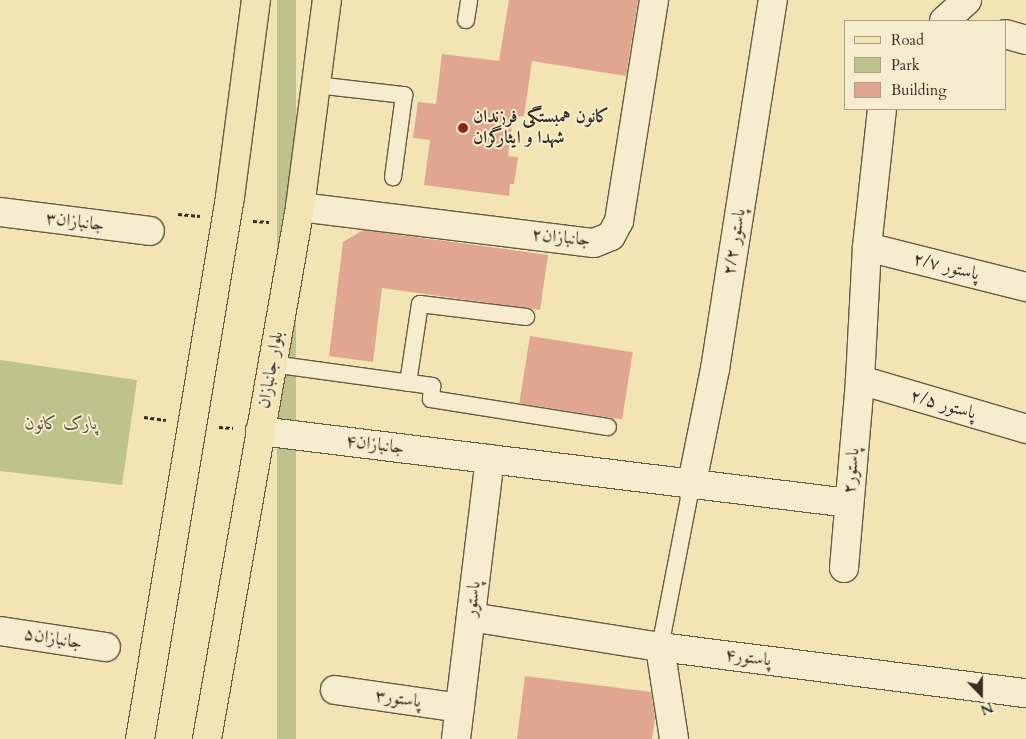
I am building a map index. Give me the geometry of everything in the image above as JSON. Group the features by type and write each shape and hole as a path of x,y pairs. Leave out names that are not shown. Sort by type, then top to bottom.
{"main road":[{"path":"140,739 230,197 256,0"},
{"name":"بلوار جانبازان","path":"207,739 300,207 327,0"}],"street":[{"name":"جانبازان۲","path":"300,207 594,243 611,236 619,221 654,0"},
{"name":"پاستور ۲/۲","path":"692,483 715,369 773,0"},
{"path":"1006,34 1026,40"},
{"name":"پاستور۲","path":"490,459 849,503 860,380 867,247 882,110"},
{"name":"جانبازان۳","path":"0,212 150,231"},
{"name":"پاستور ۲/۷","path":"867,247 1026,286"},
{"name":"پاستور ۲/۵","path":"860,380 1026,429"},
{"name":"جانبازان۴","path":"260,431 490,459"},
{"name":"پاستور","path":"456,739 490,459"},
{"path":"844,568 849,503"},
{"name":"پاستور۴","path":"471,617 660,647 1026,693"},
{"name":"جانبازان۵","path":"0,631 106,647"},
{"path":"660,647 674,739"},
{"name":"پاستور۳","path":"335,690 460,708"}],"lane":[{"path":"466,20 469,0"},
{"path":"316,85 404,95 393,177"},
{"path":"408,383 420,304 526,317"},
{"path":"272,364 432,386 431,399 608,427"},
{"path":"660,647 692,483"}],"green space":[{"path":"277,0 296,0 296,739 277,739"},
{"name":"پارک کانون","path":"0,360 137,380 122,485 0,471"}],"building":[{"path":"509,0 638,0 626,76 532,61 524,116 513,117 508,156 518,157 514,184 510,184 509,196 424,185 430,140 413,138 418,102 436,104 442,54 499,61"},
{"path":"363,230 548,255 540,310 382,288 373,362 329,356 343,242"},
{"path":"530,336 633,352 622,419 519,403"},
{"path":"525,676 651,692 655,718 652,739 517,739"}],"place":[{"name":"کانون همبستگی فرزندان شهدا و ایثارگران","path":"463,128"}]}
